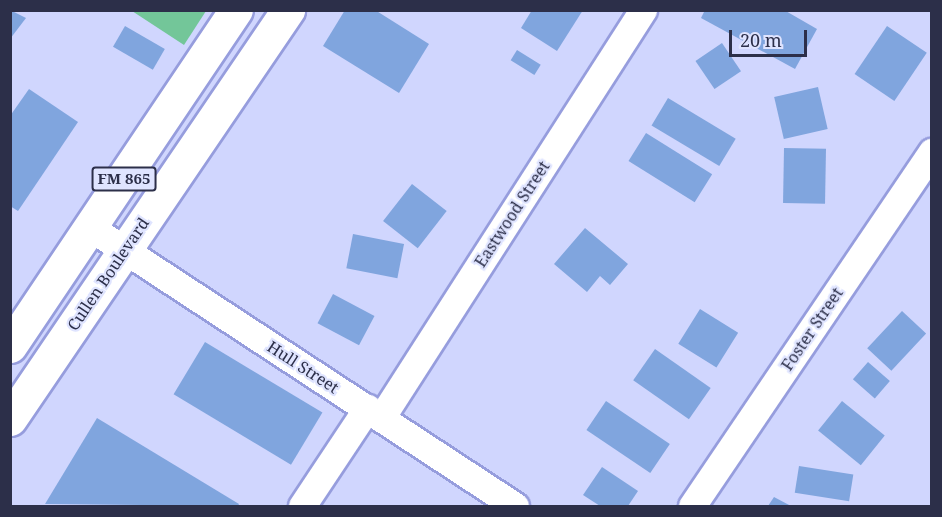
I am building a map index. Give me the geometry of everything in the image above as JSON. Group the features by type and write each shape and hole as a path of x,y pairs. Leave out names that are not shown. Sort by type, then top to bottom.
{"main road":[{"name":"FM 865","path":"10,346 236,10"},
{"name":"Cullen Boulevard","path":"10,419 19,386 124,252 288,10"}],"street":[{"name":"Eastwood Street","path":"302,507 374,413 644,10"},
{"name":"Foster Street","path":"692,507 932,152"},
{"name":"Hull Street","path":"91,228 124,252 374,413 514,507"}],"green space":[{"path":"132,11 206,11 184,45"}],"building":[{"path":"10,10 26,18 10,39"},
{"path":"345,10 375,10 429,44 399,93 323,46"},
{"path":"532,10 583,10 557,51 521,28"},
{"path":"705,10 784,10 817,29 795,69 701,18"},
{"path":"125,26 165,49 153,70 113,47"},
{"path":"887,26 927,53 894,101 855,74"},
{"path":"722,43 741,71 714,89 695,61"},
{"path":"517,50 541,65 534,75 511,60"},
{"path":"818,87 828,129 784,139 774,97"},
{"path":"29,89 78,122 18,211 10,206 10,116"},
{"path":"668,98 736,139 719,166 652,125"},
{"path":"646,133 712,174 695,202 629,161"},
{"path":"784,148 826,149 825,204 783,203"},
{"path":"412,184 447,211 418,248 383,221"},
{"path":"585,228 628,264 610,285 600,276 587,292 554,264"},
{"path":"353,234 404,244 397,278 346,268"},
{"path":"333,294 374,316 359,345 318,323"},
{"path":"700,309 738,333 716,368 678,344"},
{"path":"902,311 926,334 891,371 867,348"},
{"path":"205,342 322,413 291,465 174,394"},
{"path":"655,349 711,388 689,419 633,380"},
{"path":"868,362 890,381 875,398 853,379"},
{"path":"606,401 670,444 650,473 586,430"},
{"path":"842,401 885,436 861,465 818,431"},
{"path":"97,418 239,504 238,506 45,504"},
{"path":"799,466 853,475 849,501 795,493"},
{"path":"602,467 638,491 628,506 600,506 583,495"},
{"path":"774,497 791,506 768,506"}]}
